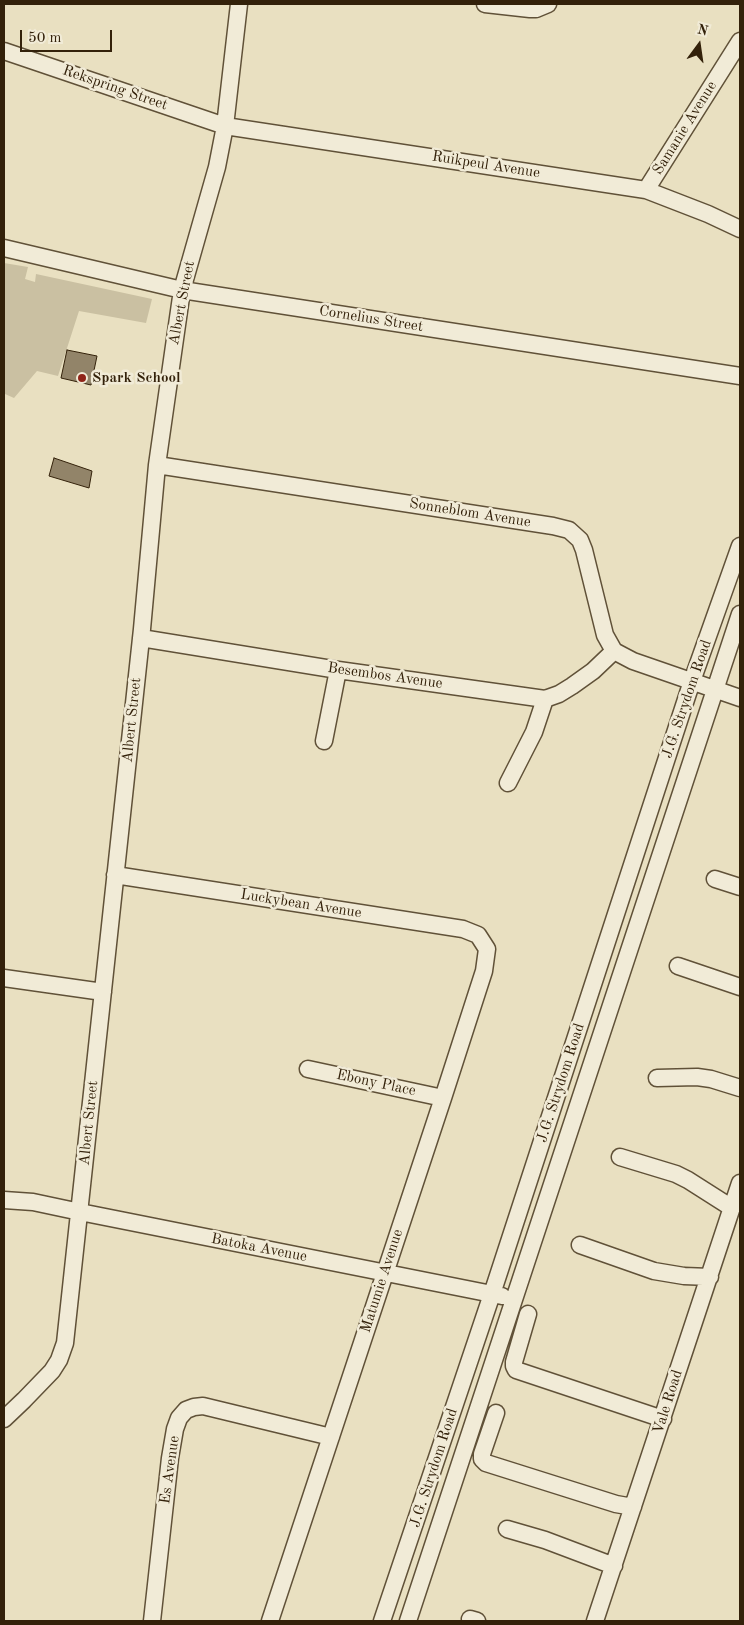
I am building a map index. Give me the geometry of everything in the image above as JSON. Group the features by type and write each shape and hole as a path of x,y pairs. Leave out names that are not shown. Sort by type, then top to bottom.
{"street":[{"name":"Albert Street","path":"4,1419 52,1371 63,1350 80,1212 141,638 157,465 182,290 217,167 226,126 239,4"},
{"path":"485,4 530,10 548,4"},
{"name":"Samanie Avenue","path":"646,190 740,41"},
{"name":"Rekspring Street","path":"4,51 226,126"},
{"name":"Ruikpeul Avenue","path":"226,126 646,190 708,214 740,229"},
{"name":"Cornelius Street","path":"4,248 182,290 740,376"},
{"name":"Sonneblom Avenue","path":"157,465 569,530 577,536 584,550 605,635 614,651"},
{"name":"J.G. Strydom Road","path":"382,1621 492,1294 692,681 740,546"},
{"name":"J.G. Strydom Road","path":"408,1621 740,614"},
{"name":"Besembos Avenue","path":"141,638 338,670 545,699"},
{"path":"508,783 534,732 545,699 564,692 593,671 614,651 633,661 740,698"},
{"path":"324,741 338,670"},
{"name":"Luckybean Avenue","path":"115,875 463,929 478,935 482,941"},
{"path":"715,879 740,887"},
{"name":"Matumie Avenue","path":"270,1621 332,1437 384,1273 444,1098 486,963 487,949 482,941"},
{"path":"678,966 740,987"},
{"path":"4,978 103,992"},
{"name":"Ebony Place","path":"308,1069 444,1098"},
{"path":"657,1078 697,1077 740,1088"},
{"path":"620,1157 682,1177 732,1208"},
{"name":"Vale Road","path":"595,1621 740,1183"},
{"name":"Batoka Avenue","path":"4,1200 32,1202 515,1299"},
{"path":"580,1245 654,1271 684,1276 710,1277"},
{"path":"528,1314 514,1362 516,1370 662,1419"},
{"name":"Es Avenue","path":"152,1621 175,1429 186,1410 203,1406 332,1437"},
{"path":"496,1413 482,1454 482,1460 486,1464 616,1504 633,1507"},
{"path":"507,1529 545,1540 614,1566"}],"shaded area":[{"path":"4,263 28,267 25,279 35,282 36,274 152,299 146,323 79,311 58,376 37,371 14,398 4,395"}],"building":[{"path":"67,350 97,356 91,385 61,378"},
{"path":"54,458 92,471 89,488 49,476"}],"place":[{"name":"Spark School","path":"82,378"}]}
